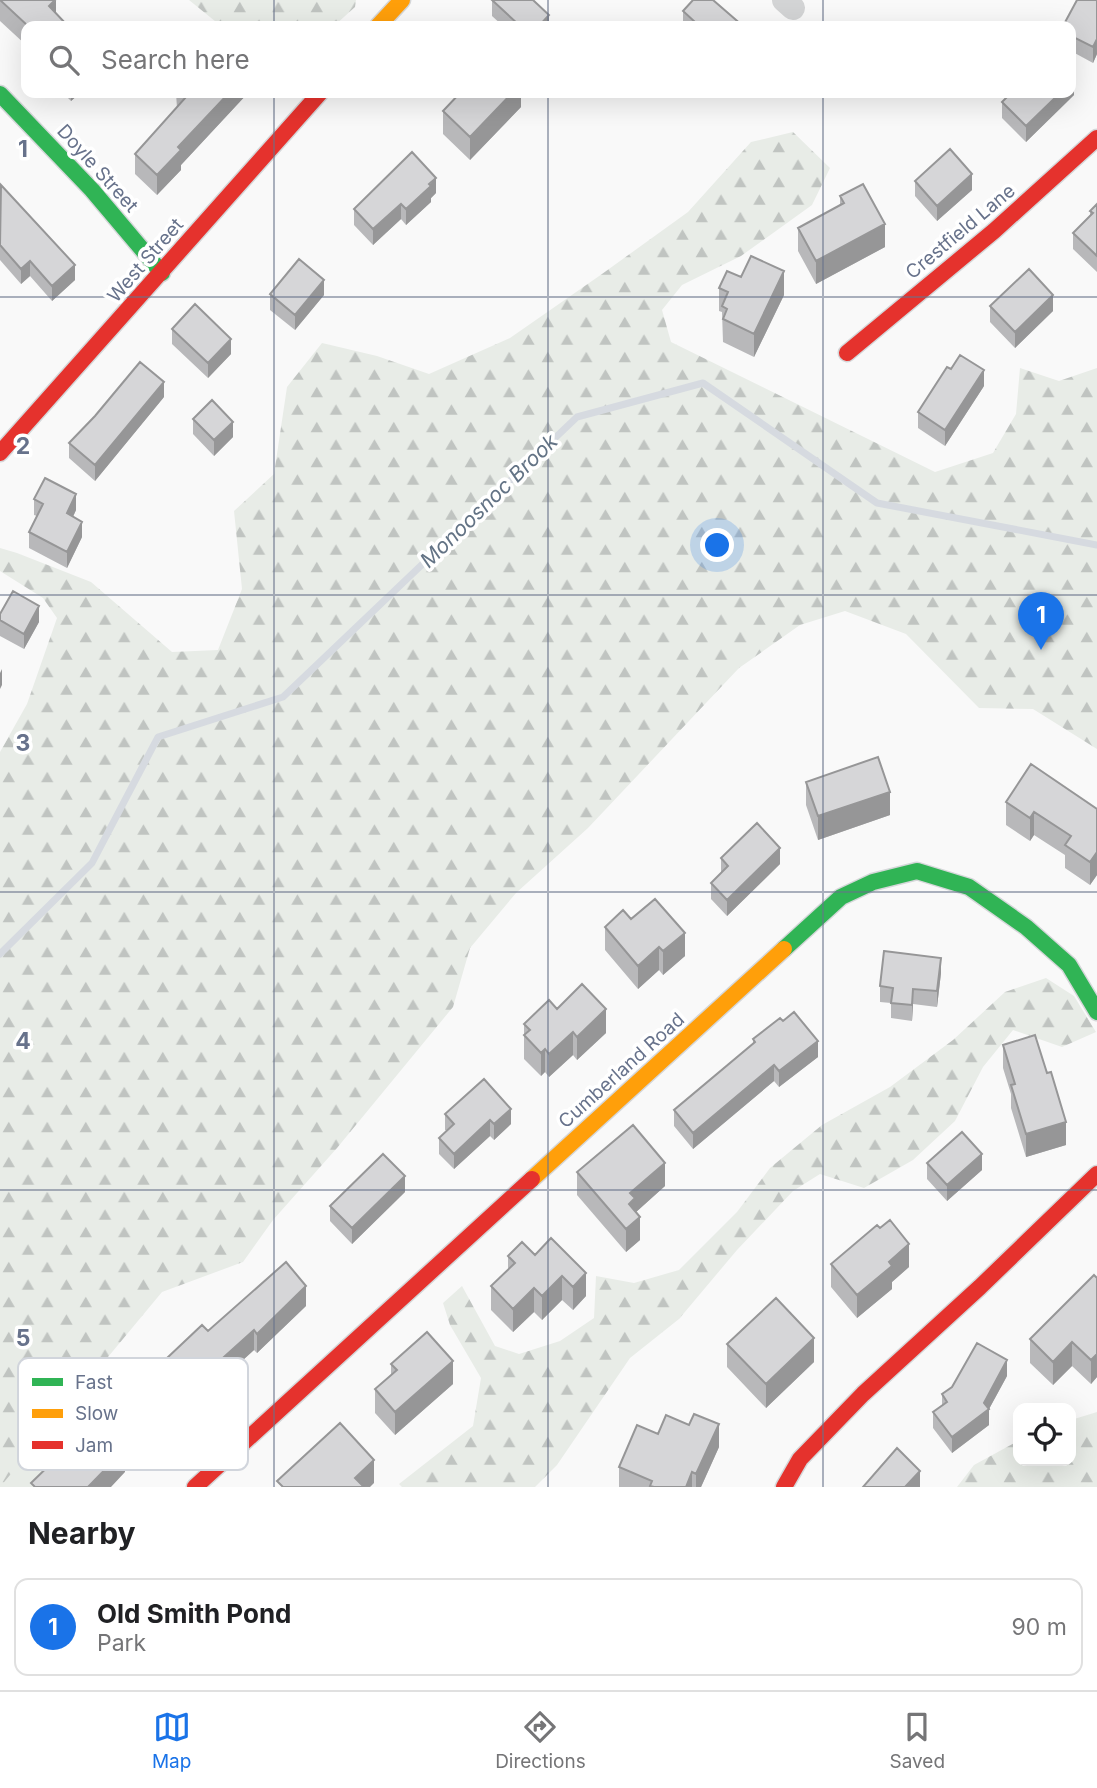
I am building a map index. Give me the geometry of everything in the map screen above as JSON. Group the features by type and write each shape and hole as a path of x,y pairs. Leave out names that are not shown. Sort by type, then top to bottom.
{"street":[{"path":"383,21 402,0"},
{"name":"Doyle Street","path":"0,94 92,190 162,272"},
{"name":"West Street","path":"0,453 316,98"},
{"name":"Crestfield Lane","path":"847,353 994,231 1097,138"},
{"name":"Cumberland Road","path":"248,1439 841,897 859,887 888,877 918,872 969,887 1026,928 1069,965 1097,1012"},
{"path":"784,1487 800,1459 863,1394 980,1287 1097,1174"},
{"name":"Cumberland Road","path":"195,1487 214,1470"}],"green space":[{"path":"189,0 356,0 355,7 340,21 215,21"},
{"path":"793,132 830,168 812,205 741,256 682,285 662,310 671,342 935,472 993,453 1016,414 1020,368 1059,381 1097,368 1097,749 1033,709 979,708 906,634 845,611 800,625 739,668 588,828 516,893 470,948 453,1007 337,1148 273,1220 243,1262 162,1292 107,1358 18,1358 18,1465 0,1487 0,752 27,704 57,618 43,598 0,571 0,548 91,582 172,652 218,650 242,589 234,511 274,474 287,387 322,343 377,356 429,374 510,338 688,212 751,142"},
{"path":"1046,978 1074,996 1096,1032 1062,1047 1013,1030 983,1067 955,1121 913,1160 864,1188 820,1174 793,1191 737,1250 679,1319 630,1358 557,1465 535,1487 402,1487 399,1484 473,1426 481,1378 450,1325 443,1303 462,1286 495,1346 519,1354 560,1341 594,1318 596,1276 634,1283 679,1270 737,1212 770,1168 822,1125 890,1087 953,1040 1005,992"},
{"path":"0,1386 18,1389 18,1470 67,1470 65,1487 0,1487"},
{"path":"1097,1412 1097,1487 957,1487 974,1465 1013,1444 1013,1466 1076,1466 1076,1418"}],"building":[{"path":"0,0 55,0 49,6 63,21 23,21"},
{"path":"492,0 533,0 549,15 544,21 515,21"},
{"path":"693,0 713,0 737,21 694,21 683,11"},
{"path":"1077,0 1097,0 1097,39 1093,47 1076,38 1076,21 1066,21"},
{"path":"185,98 224,98 178,147 181,150 157,175 135,154"},
{"path":"455,98 507,98 470,137 443,111"},
{"path":"1006,98 1055,98 1026,126 1002,102"},
{"path":"950,149 972,174 937,206 915,181"},
{"path":"412,152 436,178 406,209 401,204 373,229 354,209"},
{"path":"863,184 885,224 816,261 798,228 844,203 840,196"},
{"path":"1,185 75,265 52,286 30,261 21,269 0,245"},
{"path":"1097,204 1097,256 1073,233 1093,213 1090,211"},
{"path":"751,256 784,271 754,334 723,319 727,309 722,306 728,292 719,288 727,271 741,277"},
{"path":"299,259 324,280 295,315 270,294"},
{"path":"1029,269 1053,295 1015,332 990,306"},
{"path":"195,304 231,339 208,363 172,329"},
{"path":"960,355 984,370 945,430 918,412 947,367 951,369"},
{"path":"140,362 164,382 95,465 69,443"},
{"path":"212,400 233,422 214,440 193,419"},
{"path":"45,478 76,494 67,513 82,522 67,552 29,532 43,504 34,499"},
{"path":"13,591 39,606 24,634 0,620 0,614"},
{"path":"878,757 890,792 818,816 806,782"},
{"path":"1031,764 1097,809 1097,852 1090,862 1065,845 1071,836 1034,812 1030,818 1006,802"},
{"path":"757,823 780,848 727,900 711,883 728,866 721,858"},
{"path":"655,899 685,933 663,951 659,947 638,966 605,927 623,910 631,919"},
{"path":"884,951 941,958 937,991 913,989 912,1005 891,1003 893,988 880,986"},
{"path":"582,984 606,1009 577,1037 573,1032 549,1054 545,1049 541,1053 524,1035 530,1030 524,1024 549,1000 557,1009"},
{"path":"794,1012 818,1041 779,1071 774,1065 693,1133 674,1110 755,1042 753,1039 780,1018 783,1021"},
{"path":"1035,1035 1047,1073 1051,1072 1066,1122 1026,1134 1011,1085 1015,1084 1003,1045"},
{"path":"484,1079 511,1109 494,1124 490,1120 454,1154 439,1138 454,1124 445,1114"},
{"path":"633,1125 665,1163 630,1193 635,1198 629,1204 640,1217 626,1229 577,1172"},
{"path":"962,1132 982,1154 947,1185 927,1163"},
{"path":"383,1154 405,1176 352,1228 330,1206"},
{"path":"890,1220 909,1244 889,1262 892,1266 857,1295 831,1264 877,1225 880,1228"},
{"path":"551,1238 586,1273 573,1287 562,1276 542,1296 534,1288 513,1309 491,1286 515,1263 508,1256 522,1242 535,1255"},
{"path":"286,1262 306,1286 257,1334 254,1330 223,1358 167,1358 202,1325 208,1331"},
{"path":"1094,1275 1097,1278 1097,1354 1091,1360 1072,1342 1053,1362 1030,1339"},
{"path":"776,1298 814,1338 766,1384 727,1344"},
{"path":"427,1332 453,1361 395,1412 375,1389 397,1370 391,1364"},
{"path":"977,1343 1007,1360 984,1403 989,1409 952,1437 933,1412 947,1402 942,1394 952,1387"},
{"path":"694,1414 719,1424 696,1474 692,1472 686,1487 650,1486 652,1481 619,1467 637,1425 658,1434 666,1415 689,1425"},
{"path":"340,1423 374,1460 355,1478 363,1486 283,1487 277,1481"},
{"path":"897,1448 920,1471 905,1487 863,1487"},
{"path":"44,1470 105,1470 88,1487 35,1487 31,1483"}],"waterway":[{"name":"Monoosnoc Brook","path":"0,954 92,863 158,737 283,697 577,417 703,383 877,503 1097,545"}],"traffic: fast":[{"path":"0,94 92,190 162,273"},
{"path":"784,949 841,897 873,882 917,871 969,887 1026,927 1069,965 1097,1012"}],"traffic: slow":[{"path":"383,21 402,0"},
{"path":"532,1179 784,949"}],"traffic: jam":[{"path":"0,453 316,98"},
{"path":"847,353 994,231 1097,138"},
{"path":"784,1487 800,1459 863,1394 980,1287 1097,1174"},
{"path":"248,1439 532,1179"},
{"path":"195,1487 214,1470"}],"place":[{"name":"Old Smith Pond","path":"1041,650"}]}
